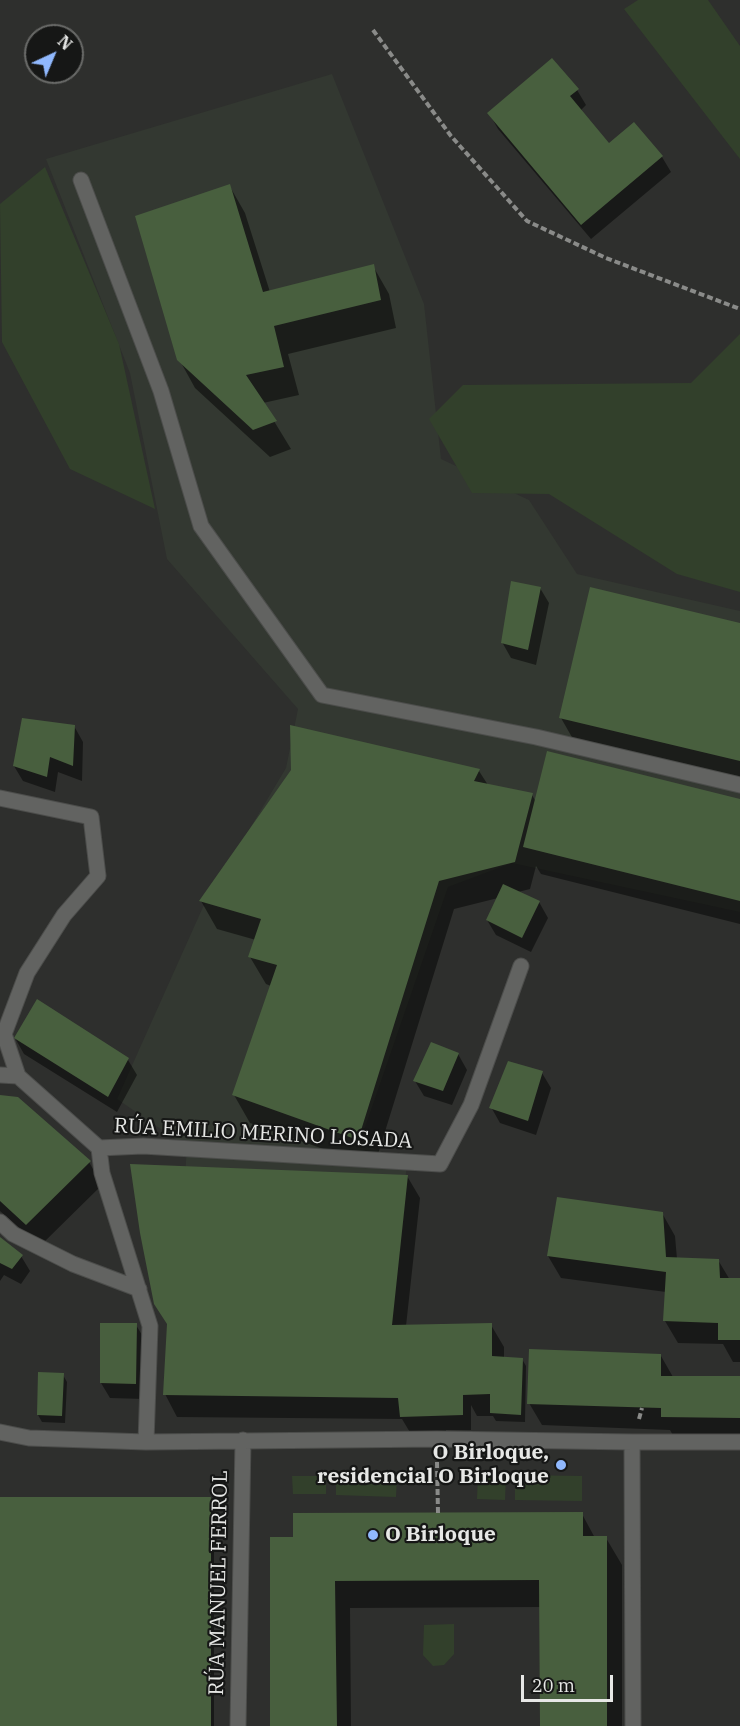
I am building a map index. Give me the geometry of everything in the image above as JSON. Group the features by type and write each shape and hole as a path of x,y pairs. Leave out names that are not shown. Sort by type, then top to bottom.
{"street":[{"path":"81,180 161,391 201,526 322,694 536,737 740,785"},
{"path":"0,798 91,817 98,876 64,915 27,973 4,1034 18,1076 99,1148"},
{"name":"RÚA EMILIO MERINO LOSADA","path":"146,1442 150,1326 102,1173 99,1148 143,1146 440,1164 471,1105 521,966"},
{"path":"0,1075 18,1076"},
{"path":"0,1222 13,1234 73,1264 139,1289"},
{"path":"0,1432 29,1438 146,1442 437,1439 740,1442"},
{"name":"RÚA MANUEL FERROL","path":"238,1726 243,1440"},
{"path":"632,1442 633,1726"}],"path":[{"path":"373,30 451,136 527,221 606,258 740,309"},
{"path":"437,1439 438,1513"}],"shaded area":[{"path":"332,74 424,304 441,459 529,500 577,574 740,611 740,912 512,863 448,887 360,1142 407,1164 383,1388 170,1389 187,1147 117,1099 203,907 286,768 298,709 167,559 130,373 46,159"}],"green space":[{"path":"638,0 708,0 740,46 740,159 624,9"},
{"path":"45,167 119,344 155,509 70,469 2,342 0,204"},
{"path":"740,334 740,592 677,574 549,494 472,493 429,419 463,385 691,383"},
{"path":"336,1475 397,1476 396,1497 336,1495"},
{"path":"515,1475 582,1476 582,1501 515,1500"},
{"path":"292,1476 326,1476 326,1494 293,1494"},
{"path":"478,1476 506,1476 505,1500 477,1499"},
{"path":"454,1624 454,1654 444,1665 433,1666 423,1655 424,1625"}],"building":[{"path":"552,58 579,89 570,96 609,143 634,122 663,156 581,225 487,113"},
{"path":"230,184 263,292 374,264 381,300 274,326 284,367 246,375 277,421 253,430 177,360 135,216"},
{"path":"511,581 541,587 528,650 501,643"},
{"path":"590,587 740,623 740,761 559,718"},
{"path":"22,718 75,725 73,766 50,757 47,777 13,766"},
{"path":"290,725 480,769 474,781 533,793 515,862 439,881 358,1140 232,1095 277,965 248,957 261,919 199,901 291,770"},
{"path":"547,751 740,799 740,901 523,847"},
{"path":"503,884 540,901 522,938 486,920"},
{"path":"37,999 129,1058 108,1097 14,1038"},
{"path":"431,1042 459,1053 443,1091 413,1081"},
{"path":"508,1061 543,1071 528,1121 489,1108"},
{"path":"0,1095 18,1097 91,1161 26,1225 0,1201"},
{"path":"130,1164 408,1175 392,1325 492,1323 492,1356 523,1358 521,1415 490,1413 490,1394 463,1395 463,1415 400,1417 398,1398 163,1395 167,1324 154,1304 140,1233"},
{"path":"557,1197 663,1212 666,1257 719,1259 720,1278 740,1278 740,1340 718,1340 718,1323 663,1321 666,1272 547,1256"},
{"path":"0,1237 23,1255 12,1269 0,1263"},
{"path":"100,1323 137,1323 136,1384 100,1383"},
{"path":"529,1349 661,1354 661,1376 740,1376 740,1418 661,1417 661,1408 527,1404"},
{"path":"38,1372 64,1373 62,1416 37,1415"},
{"path":"0,1497 211,1497 211,1726 0,1726"},
{"path":"583,1512 583,1536 607,1536 607,1726 540,1726 539,1580 335,1581 337,1726 270,1726 270,1537 293,1537 293,1513"}],"place":[{"name":"O Birloque, residencial O Birloque","path":"561,1465"},
{"name":"O Birloque","path":"373,1535"}]}
